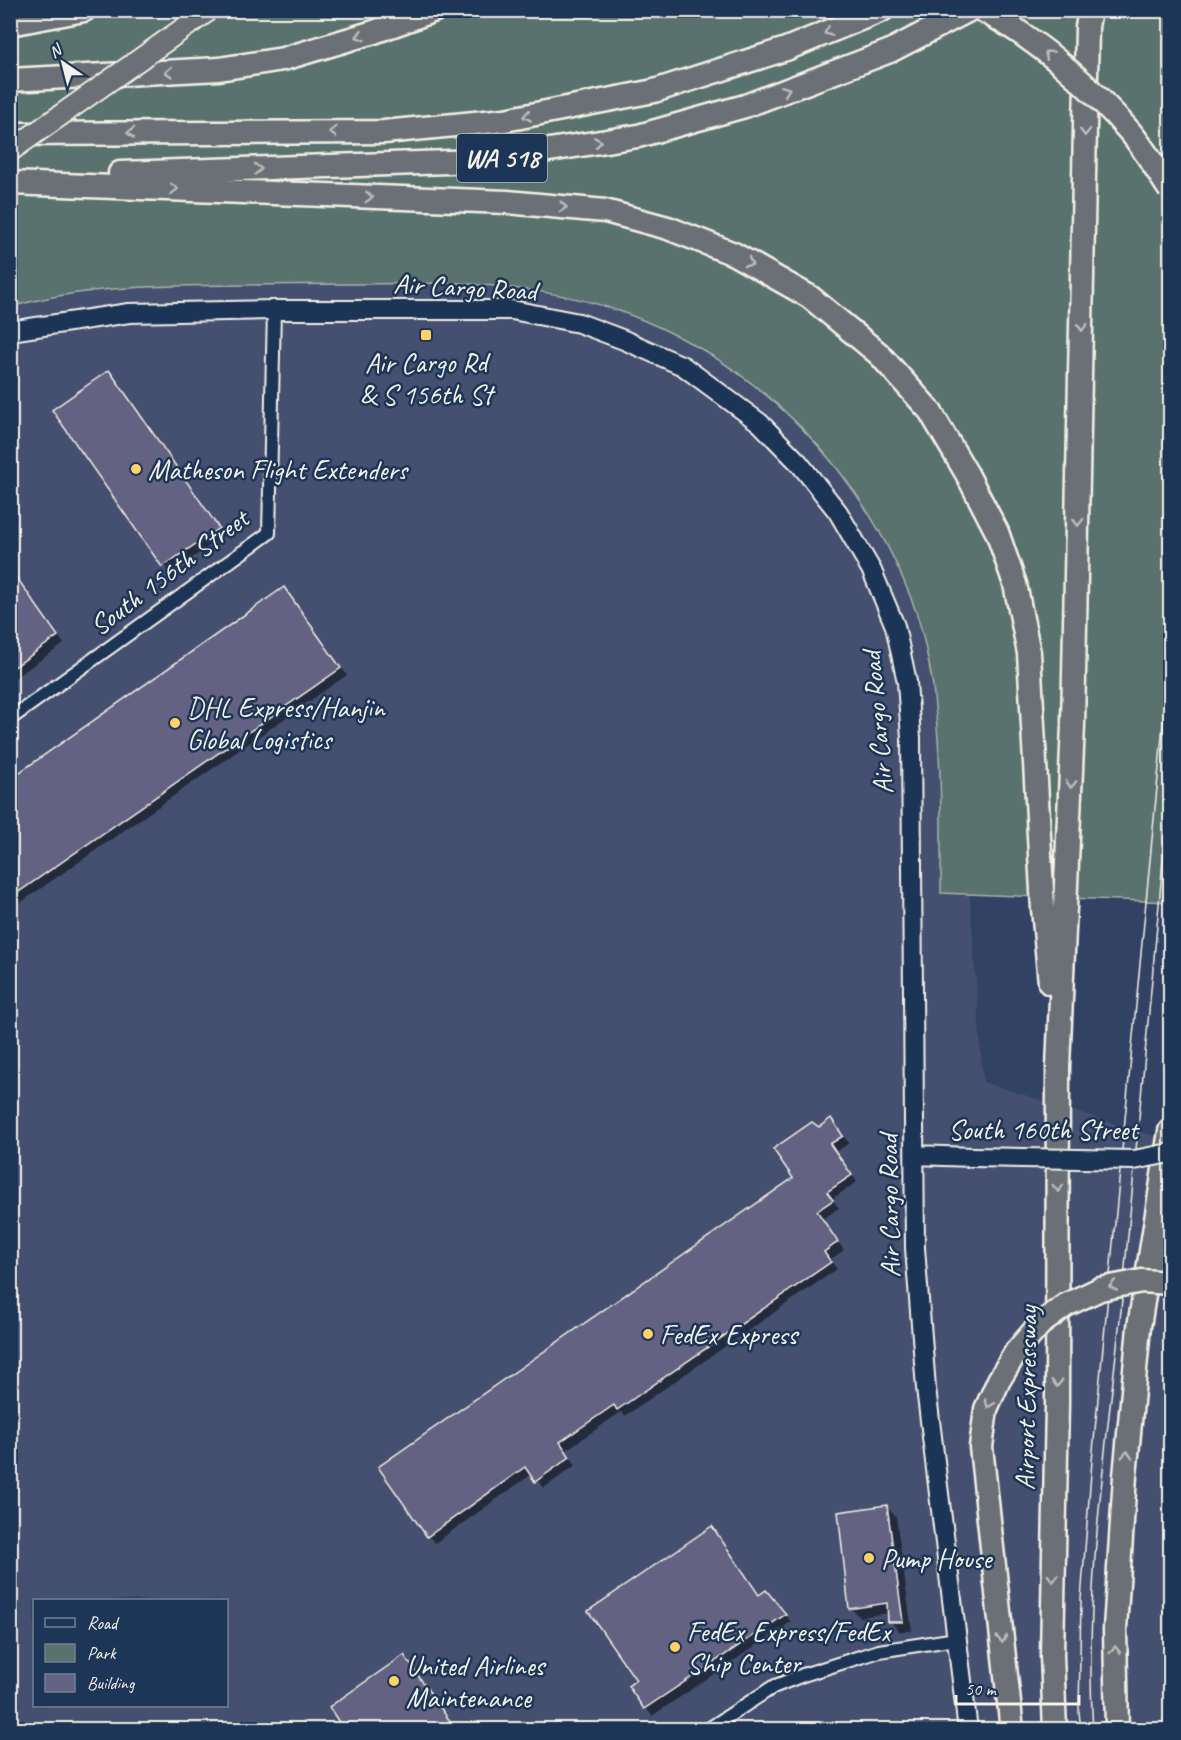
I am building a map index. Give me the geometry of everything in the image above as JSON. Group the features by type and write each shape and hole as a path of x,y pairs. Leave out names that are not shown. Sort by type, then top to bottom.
{"highway":[{"path":"10,24 84,10"},
{"path":"10,80 219,69 283,59 374,32 435,10"},
{"name":"WA 518","path":"10,134 384,132 505,120 654,91 786,49 882,10"},
{"name":"WA 518","path":"10,177 479,161 638,136 745,106 890,51 969,10"},
{"path":"982,10 1007,23 1087,88 1131,134 1170,190"},
{"path":"1058,1067 1073,725 1087,39 1090,10"},
{"path":"10,183 507,202 605,211 668,228 734,254 810,297 879,354 930,411 967,474 997,532 1015,584 1029,653 1043,909 1058,1067"},
{"name":"Airport Expressway","path":"1055,1730 1052,1656 1057,1392 1058,1067"},
{"path":"1117,1730 1115,1629 1125,1476 1139,1327 1170,1131"},
{"path":"1012,1730 981,1448 986,1409 999,1380 1016,1352 1040,1324 1066,1305 1100,1288 1142,1281 1170,1283"}],"main road":[{"path":"10,151 208,12"}],"street":[{"name":"Air Cargo Road","path":"10,331 129,313 274,310 512,310 579,323 683,366 760,423 799,463 838,512 872,571 895,626 907,682 911,738 915,1248 926,1388 968,1730"},
{"name":"South 156th Street","path":"10,719 269,533 274,310"},
{"name":"South 160th Street","path":"915,1155 1134,1160 1170,1154"},
{"path":"707,1730 773,1687 803,1675 879,1651 956,1639"}],"shaded area":[{"path":"572,270 734,340 863,449 951,626 983,1082 1170,1141 1170,1729 11,1729 10,281"}],"green space":[{"path":"11,11 1170,11 1170,902 941,893 940,782 933,685 918,617 894,559 868,512 837,468 802,428 762,392 719,360 672,333 622,312 582,300 520,289 457,283 125,288 68,294 11,307"}],"building":[{"name":"Matheson Flight Extenders","path":"109,370 219,528 162,567 52,410"},
{"path":"10,568 58,636 10,670"},
{"name":"DHL Express/Hanjin Global Logistics","path":"284,587 341,668 10,898 10,779"},
{"name":"FedEx Express","path":"831,1118 843,1136 830,1144 852,1175 827,1192 833,1200 817,1211 838,1242 824,1252 831,1262 617,1410 614,1405 560,1442 570,1457 535,1482 525,1467 427,1537 378,1467 793,1178 773,1149 812,1122 819,1127"},
{"name":"Pump House","path":"887,1505 903,1622 888,1622 887,1603 849,1609 838,1512"},
{"name":"FedEx Express/FedEx Ship Center","path":"712,1526 759,1595 766,1590 786,1614 644,1709 628,1686 636,1680 588,1611"},
{"name":"United Airlines Maintenance","path":"404,1655 456,1730 344,1730 329,1707"}],"tram line":[{"path":"1081,1730 1079,1712 1081,1599 1092,1461 1170,653"},
{"path":"1093,1730 1091,1625 1098,1520 1128,1244 1170,782"}],"place":[{"name":"Air Cargo Rd & S 156th St","path":"426,335"},
{"name":"Matheson Flight Extenders","path":"136,469"},
{"name":"DHL Express/Hanjin Global Logistics","path":"175,723"},
{"name":"FedEx Express","path":"648,1334"},
{"name":"Pump House","path":"869,1558"},
{"name":"FedEx Express/FedEx Ship Center","path":"675,1647"},
{"name":"United Airlines Maintenance","path":"394,1681"}]}
